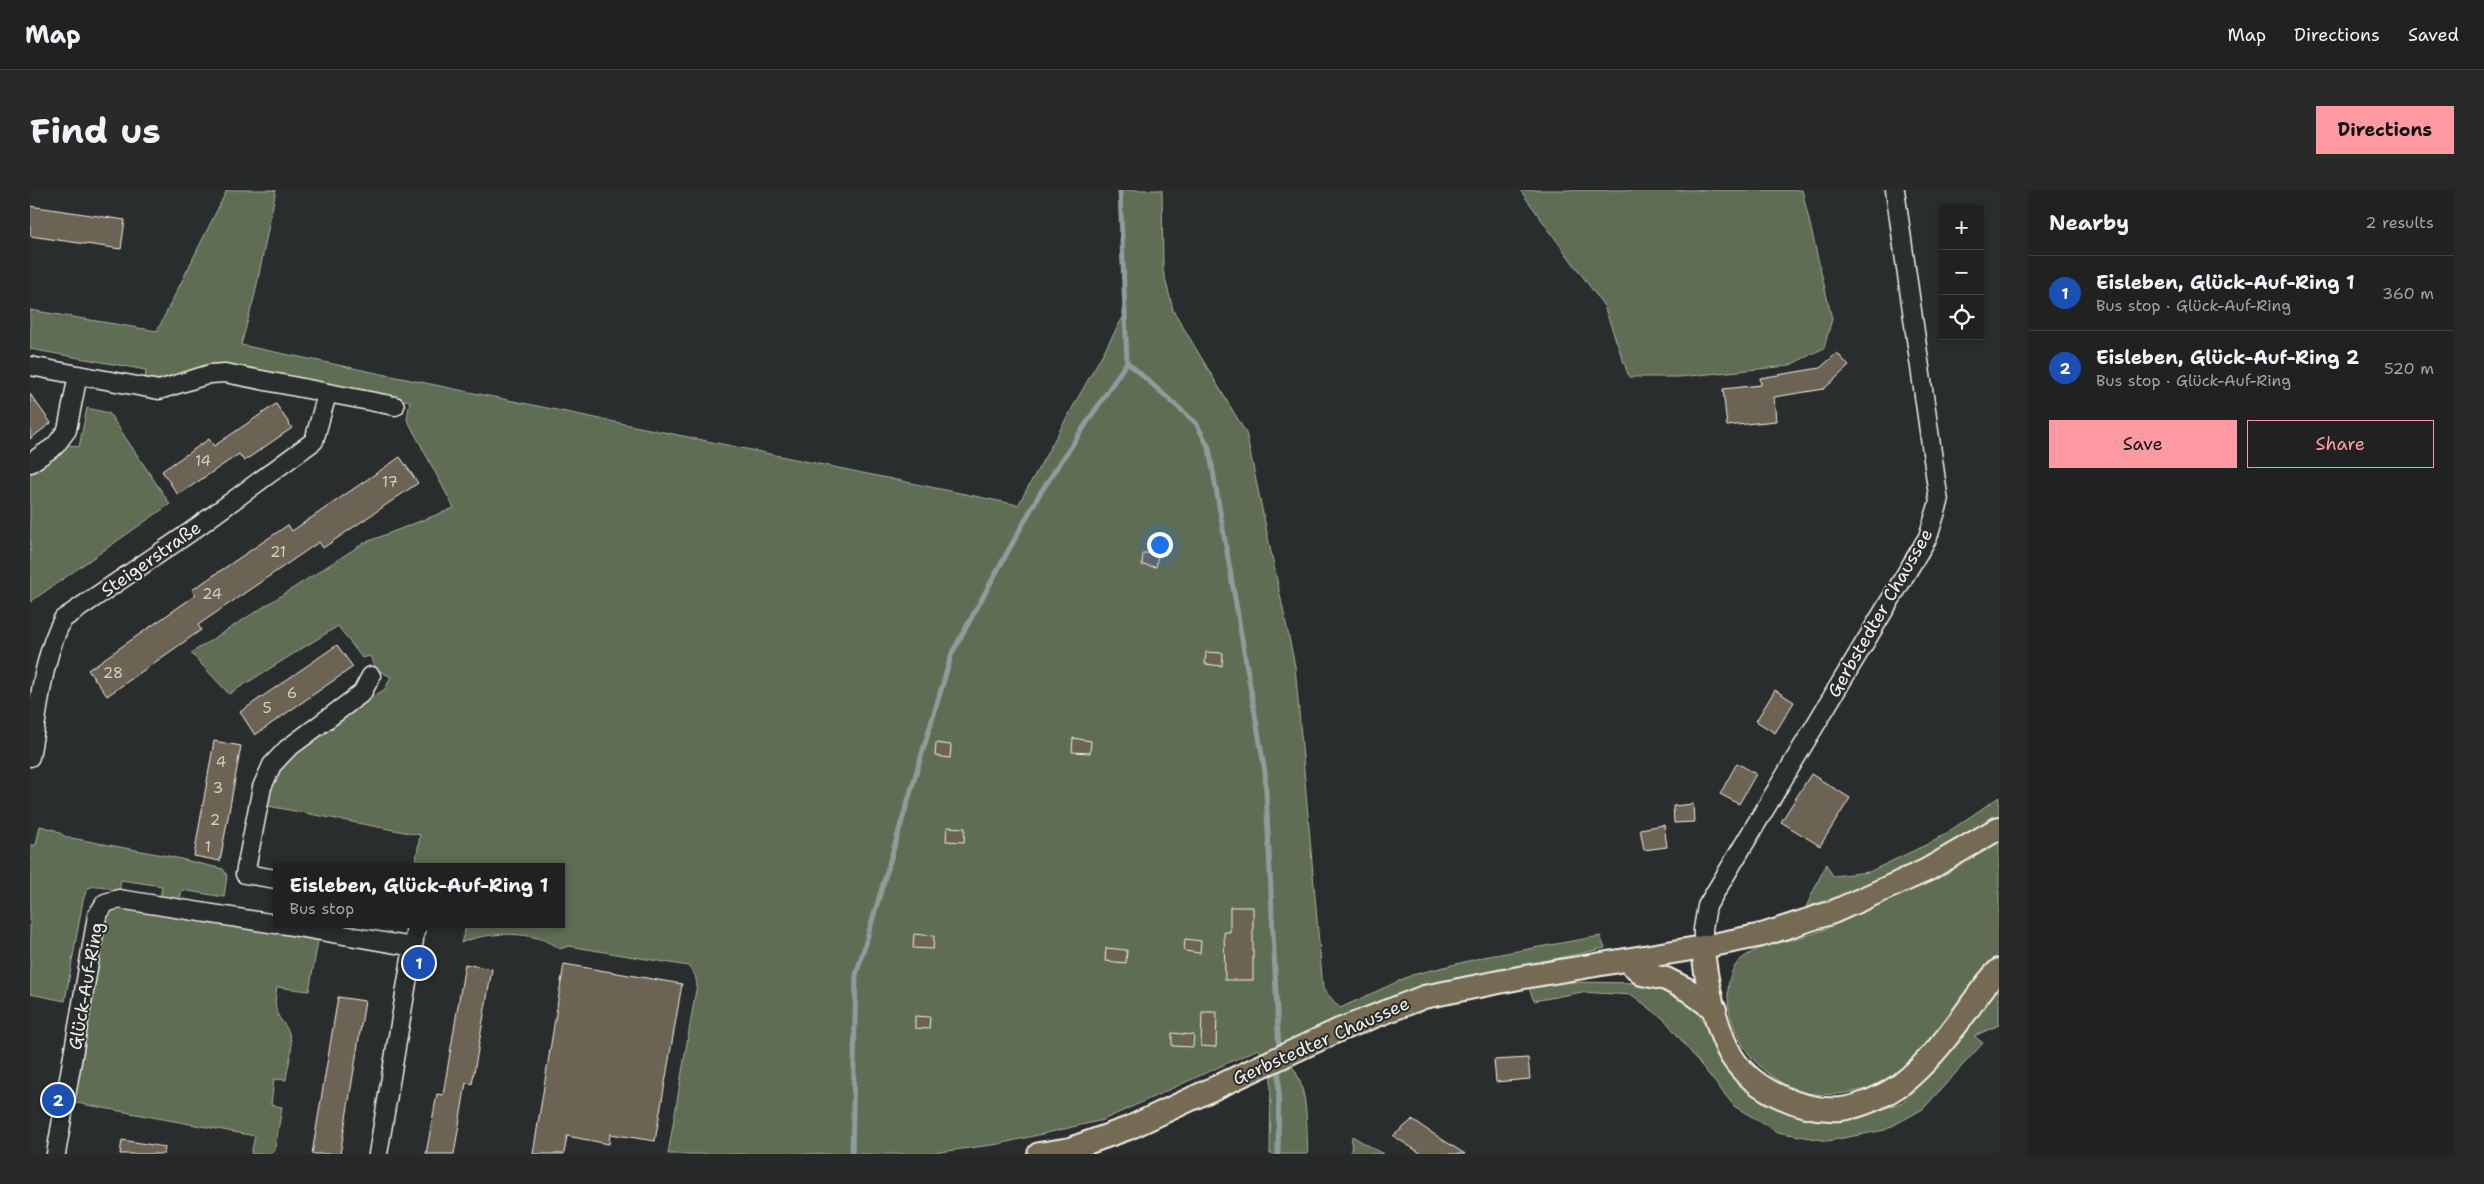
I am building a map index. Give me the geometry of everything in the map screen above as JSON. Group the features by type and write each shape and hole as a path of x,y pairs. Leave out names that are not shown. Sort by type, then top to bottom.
{"main road":[{"name":"Gerbstedter Chaussee","path":"1038,1154 1070,1150 1129,1128 1365,1018 1424,998 1524,977 1703,947 1762,935 1833,912 1927,870 1999,828"},
{"path":"1703,947 1704,965 1715,1010 1732,1056 1743,1070 1760,1086 1785,1099 1819,1108 1840,1109 1858,1106 1899,1086 1926,1062 1999,970"},
{"path":"1628,960 1642,974 1666,979 1688,990 1715,1010"}],"street":[{"name":"Gerbstedter Chaussee","path":"1703,947 1703,929 1707,906 1928,537 1939,502 1895,190"},
{"path":"30,366 159,390 210,374 224,374 395,406"},
{"path":"30,463 55,446 67,430 78,375"},
{"name":"Steigerstraße","path":"30,757 49,655 54,637 63,619 190,533 314,441 328,394"},
{"path":"273,879 245,874 262,787 272,765 287,749 362,693 371,676"},
{"name":"Glück-Auf-Ring","path":"56,1154 97,916 105,903 119,899 273,923"},
{"name":"Glück-Auf-Ring","path":"301,928 413,947"},
{"path":"378,1154 415,928"}],"green space":[{"path":"227,190 276,190 255,294 241,345 1018,505 1126,312 1120,190 1162,190 1163,270 1173,310 1246,433 1295,666 1323,989 1340,1008 1412,975 1484,957 1600,936 1605,948 1412,990 1367,1006 1263,1056 1258,1049 1103,1120 999,1144 925,1154 668,1154 697,984 695,975 688,966 569,946 560,949 538,938 512,934 484,936 461,943 466,928 565,928 565,863 416,863 420,835 263,805 272,778 303,742 385,689 391,677 376,669 370,656 362,658 338,626 229,694 191,653 364,543 454,508 407,419 410,401 217,365 200,367 162,384 145,381 146,370 30,349 30,310 157,331"},
{"path":"1520,190 1802,190 1832,319 1824,348 1788,366 1679,377 1629,377 1604,306"},
{"path":"87,408 109,413 170,504 30,602 30,468 64,444 79,447"},
{"path":"1999,797 1999,817 1877,885 1806,907 1826,864 1833,876 1869,872 1936,840"},
{"path":"40,826 55,830 66,837 168,856 223,869 227,876 224,897 182,890 179,903 160,900 162,886 121,880 119,893 103,886 87,889 83,900 65,1001 30,994 30,845 36,845"},
{"path":"1999,843 1999,953 1984,969 1931,1039 1901,1070 1883,1082 1863,1090 1825,1095 1801,1092 1791,1088 1766,1072 1755,1061 1738,1037 1732,1023 1729,1008 1730,978 1736,964 1740,960 1772,944 1823,930 1934,878"},
{"path":"113,907 319,936 309,991 277,987 275,999 277,1014 289,1033 291,1050 286,1080 274,1079 271,1105 282,1107 275,1149 268,1154 251,1154 255,1136 71,1102 104,915"},
{"path":"1565,982 1642,983 1667,986 1692,1002 1733,1074 1763,1103 1807,1119 1858,1119 1902,1102 1942,1063 1988,999 1999,988 1999,1025 1974,1036 1983,1043 1923,1109 1885,1130 1828,1141 1777,1132 1734,1106 1665,1020 1632,995 1582,992 1534,1001 1528,986"},
{"path":"1292,1066 1304,1097 1308,1154 1270,1154 1271,1076"},
{"path":"1352,1136 1383,1154 1351,1154"}],"building":[{"path":"30,206 125,220 121,249 30,236"},
{"path":"1837,353 1849,366 1824,389 1774,397 1776,421 1727,426 1723,389 1761,385 1760,378 1820,368"},
{"path":"30,394 51,423 30,439"},
{"path":"276,404 292,428 244,461 239,454 178,495 162,471 209,439 214,446"},
{"path":"400,457 418,483 323,548 319,542 198,625 201,630 107,696 88,670 196,595 192,590 288,525 292,531"},
{"path":"1143,553 1158,554 1156,567 1142,565"},
{"path":"337,645 353,667 255,735 240,712"},
{"path":"1206,652 1223,653 1222,666 1205,664"},
{"path":"1775,690 1794,702 1775,733 1756,721"},
{"path":"1073,738 1091,741 1090,753 1072,752"},
{"path":"214,741 241,746 220,861 194,856"},
{"path":"936,743 951,745 950,758 935,756"},
{"path":"1737,763 1756,774 1739,804 1720,794"},
{"path":"1811,774 1850,798 1820,846 1781,822"},
{"path":"1693,804 1694,822 1674,823 1673,806"},
{"path":"1664,825 1667,847 1644,850 1640,829"},
{"path":"947,827 965,828 964,842 946,841"},
{"path":"1230,907 1253,907 1253,980 1225,980 1224,932 1230,932"},
{"path":"914,934 934,936 933,949 913,948"},
{"path":"1185,939 1201,941 1200,953 1184,951"},
{"path":"1106,948 1127,950 1126,963 1105,961"},
{"path":"465,964 492,969 472,1084 466,1083 454,1154 426,1154 437,1094 443,1095"},
{"path":"564,964 682,984 655,1141 610,1134 609,1144 567,1136 564,1154 533,1154"},
{"path":"338,997 365,1001 351,1088 340,1154 312,1154"},
{"path":"1202,1012 1217,1012 1216,1047 1201,1046"},
{"path":"915,1016 930,1017 929,1029 915,1028"},
{"path":"1172,1033 1194,1035 1193,1047 1172,1046"},
{"path":"1528,1058 1530,1079 1496,1082 1494,1060"},
{"path":"1412,1120 1465,1154 1422,1154 1393,1136"},
{"path":"122,1140 165,1147 164,1154 120,1154"}],"waterway":[{"path":"1120,190 1127,362 1196,423 1209,448 1265,772 1279,1052"},
{"path":"852,1154 856,975 952,653 1039,495 1127,362"},
{"path":"1278,1154 1279,1063"}],"place":[{"name":"Eisleben, Glück-Auf-Ring 1","path":"419,963"},
{"name":"Eisleben, Glück-Auf-Ring 2","path":"58,1100"}]}
